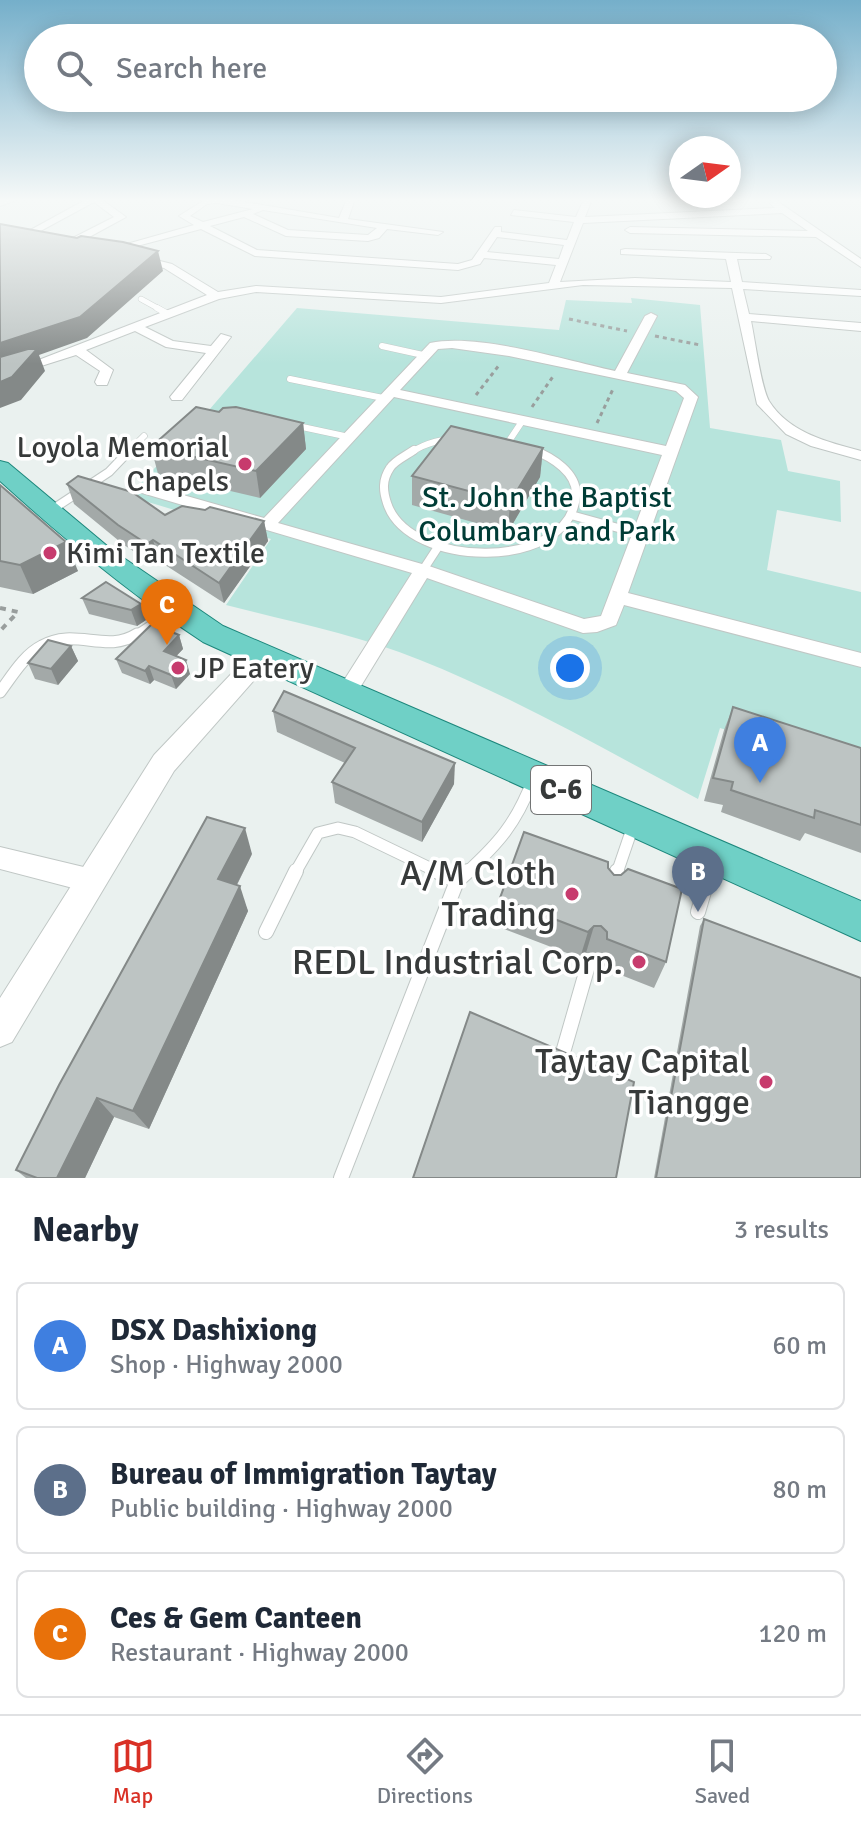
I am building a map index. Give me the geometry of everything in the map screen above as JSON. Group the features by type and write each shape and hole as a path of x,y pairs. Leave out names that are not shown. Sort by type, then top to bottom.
{"main road":[{"name":"C-6","path":"0,468 49,512 174,610 213,634 534,779 861,921"}],"street":[{"path":"117,254 168,266 216,296"},
{"path":"274,254 412,261 458,267 470,265 482,255 563,263"},
{"path":"412,261 418,254"},
{"path":"553,286 566,254"},
{"path":"624,281 625,254"},
{"path":"677,254 766,257"},
{"path":"731,256 762,401 791,431 816,443 861,456"},
{"path":"0,384 6,374 216,296 275,287 441,300 624,281 861,293"},
{"path":"620,374 651,316"},
{"path":"744,317 861,327"},
{"path":"135,327 170,344 214,350"},
{"path":"177,397 225,337"},
{"path":"148,490 267,525 423,570 583,626 597,625 609,620 691,397 688,392 620,374 509,352 443,344 434,346 267,525"},
{"path":"77,350 107,370 102,382"},
{"path":"386,395 466,408 671,452"},
{"path":"346,693 423,570"},
{"path":"617,597 861,660"},
{"path":"0,1030 164,763 262,656"},
{"path":"0,858 92,881"}],"lane":[{"path":"141,299 168,314"},
{"path":"382,346 423,355"},
{"path":"290,379 386,395"},
{"path":"509,441 523,420"},
{"path":"278,422 349,437"},
{"path":"49,512 109,472 144,436"},
{"path":"466,437 509,441 546,455 570,478 575,497 571,515 546,539 519,549 470,553 438,547 410,535 391,518 381,490 388,472 403,457 438,441 466,437"},
{"path":"571,515 640,534"},
{"path":"423,570 438,547"},
{"path":"0,692 22,663 41,646 65,638 123,643 174,610"},
{"path":"341,1178 457,881 478,864 504,835 519,815 534,779"},
{"path":"609,894 635,823"},
{"path":"266,932 318,833 338,828 355,832 457,881"},
{"path":"698,912 714,857"},
{"path":"564,1049 589,962"}],"path":[{"path":"466,408 509,352"},
{"path":"523,420 562,363"},
{"path":"592,435 620,374"},
{"path":"0,608 18,612 0,631"}],"green space":[{"name":"St. John the Baptist Columbary and Park","path":"631,298 700,305 710,428 781,440 788,471 840,481 841,522 777,510 767,570 861,592 861,772 720,728 698,799 526,708 420,660 349,636 226,605 271,539 128,496 197,424 297,308 559,330 566,300 632,303"}],"building":[{"path":"0,254 154,254 80,317 0,343"},
{"path":"37,349 12,377 0,382 0,357"},
{"path":"196,407 219,412 223,408 236,407 303,423 256,471 151,447"},
{"path":"451,426 543,448 510,502 412,476"},
{"path":"78,476 132,492 165,515 182,506 205,510 210,507 264,521 219,583 153,540 147,544 118,525 67,484"},
{"path":"0,485 66,542 20,565 0,561"},
{"path":"106,582 141,604 131,610 82,598"},
{"path":"152,624 179,635 164,651 186,660 171,675 149,666 145,671 116,659"},
{"path":"48,640 71,646 51,669 28,663"},
{"path":"284,691 455,763 422,822 332,782 355,748 273,711"},
{"path":"733,707 861,748 861,825 815,810 814,818 731,790 733,782 713,778"},
{"path":"207,817 245,828 218,879 240,886 133,1111 97,1098 57,1178 37,1178 16,1170 59,1085"},
{"path":"524,832 608,862 608,868 614,875 621,875 628,869 682,889 666,962 607,939 607,932 601,926 594,926 588,932 500,898"},
{"name":"Taytay Capital Tiangge","path":"704,919 861,978 861,1178 656,1178"},
{"path":"470,1012 634,1082 616,1178 413,1178"}],"place":[{"name":"Loyola Memorial Chapels","path":"245,464"},
{"name":"Kimi Tan Textile","path":"50,553"},
{"name":"Ces & Gem Canteen","path":"167,645"},
{"name":"JP Eatery","path":"178,668"},
{"name":"DSX Dashixiong","path":"760,783"},
{"name":"A/M Cloth Trading","path":"572,894"},
{"name":"Bureau of Immigration Taytay","path":"698,912"},
{"name":"REDL Industrial Corp.","path":"639,962"},
{"name":"Taytay Capital Tiangge","path":"766,1082"}]}
